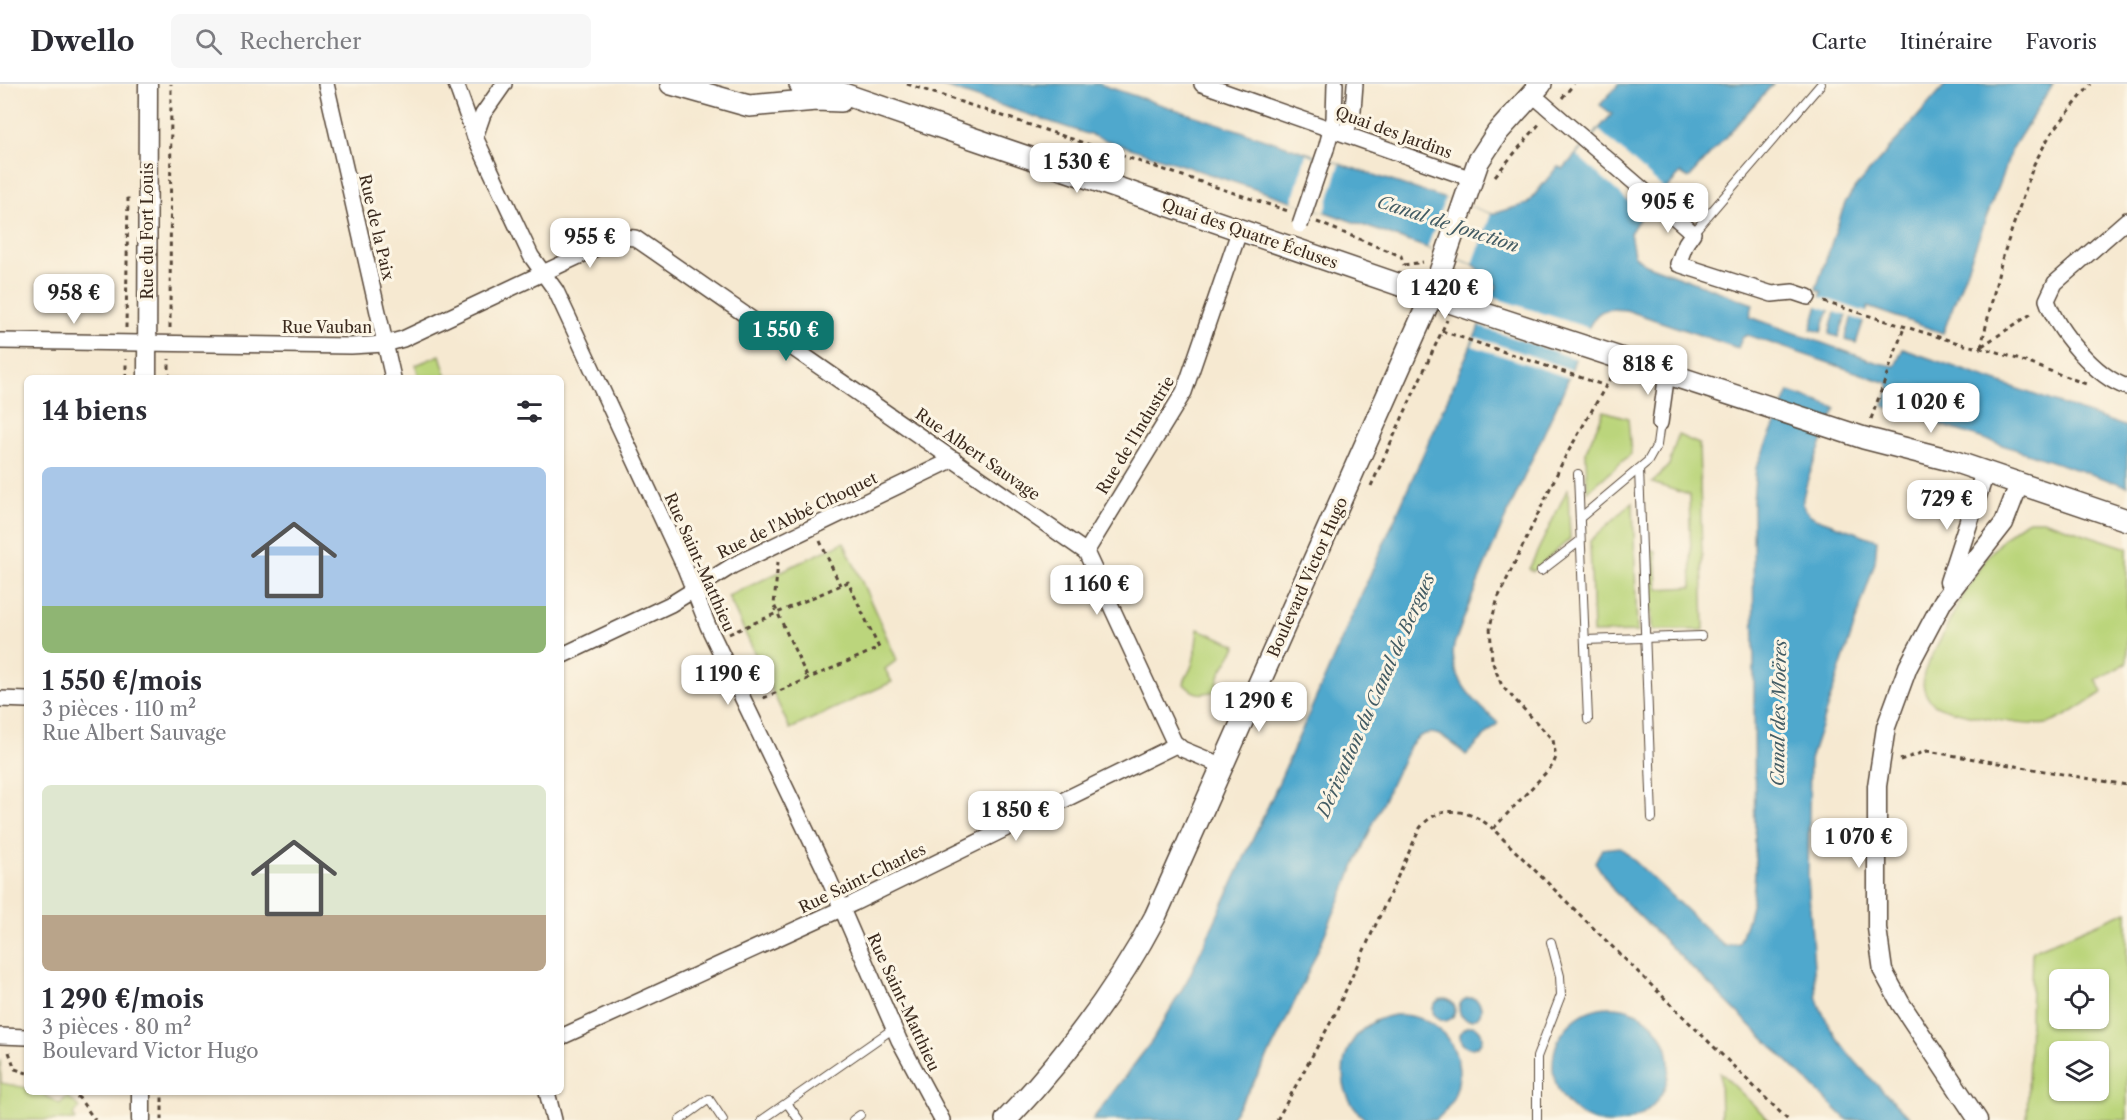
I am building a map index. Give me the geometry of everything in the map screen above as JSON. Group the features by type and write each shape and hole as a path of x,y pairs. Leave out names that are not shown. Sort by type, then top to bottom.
{"main road":[{"path":"671,84 698,87 749,106 816,100 872,105"},
{"name":"Quai des Quatre Écluses","path":"800,84 826,88 1470,309 1668,373"},
{"name":"Boulevard Victor Hugo","path":"1006,1120 1079,1037 1125,971 1155,917 1432,295 1470,184 1488,145 1537,89"},
{"path":"1668,373 1864,438 1929,467 1983,478 2127,532"},
{"path":"2017,490 2127,520"}],"street":[{"name":"Rue du Fort Louis","path":"147,375 148,84"},
{"name":"Rue de la Paix","path":"326,84 392,375"},
{"name":"Rue Saint-Matthieu","path":"456,84 475,137 531,256 556,291 715,640 842,909 894,1028 942,1120"},
{"path":"475,137 481,118 504,84"},
{"name":"Quai des Jardins","path":"1202,84 1339,131 1470,184"},
{"path":"1335,84 1339,131"},
{"path":"1293,247 1326,149 1353,110 1355,84"},
{"path":"1537,89 1551,111 1693,233 1686,243 1678,264 1772,294 1793,292 1808,297"},
{"path":"2127,220 2055,283 2048,293 2048,303 2060,325 2094,367 2110,381 2127,387"},
{"name":"Rue de l'Industrie","path":"1086,552 1184,392 1240,229"},
{"name":"Rue Vauban","path":"0,341 351,346 385,344 403,339 614,240 631,237"},
{"name":"Rue Albert Sauvage","path":"631,237 648,246 1086,552 1176,745"},
{"path":"1660,423 1668,373"},
{"name":"Rue de l'Abbé Choquet","path":"564,655 671,604 720,573 954,459"},
{"path":"1943,601 1983,478"},
{"path":"1978,1120 1901,1004 1883,971 1877,928 1879,768 1883,738 1896,694 1943,601 1968,566 2000,530 2017,490"},
{"path":"0,699 24,700"},
{"path":"1176,745 1223,766"},
{"name":"Rue Saint-Charles","path":"564,1036 842,909 1176,745"},
{"path":"5,1036 24,1037"},
{"path":"141,1095 141,1120"},
{"path":"548,1095 554,1120"}],"lane":[{"path":"1693,233 1821,84"},
{"path":"1580,518 1639,469 1654,452 1660,423"},
{"path":"1639,469 1652,818"},
{"path":"1578,474 1588,720"},
{"path":"1541,571 1580,541"},
{"path":"1585,640 1701,636"},
{"path":"1537,1120 1537,1057 1561,994 1561,984 1551,942"},
{"path":"762,1120 894,1028"},
{"path":"680,1120 709,1099 723,1120"},
{"path":"787,1102 799,1120"},
{"path":"853,1120 860,1114"}],"path":[{"path":"169,375 171,84"},
{"path":"907,84 1303,220 1401,256 1404,265"},
{"path":"1981,347 2002,259 2034,164 2050,135 2091,84"},
{"path":"1493,179 1551,111"},
{"path":"126,375 128,190"},
{"path":"1808,297 1871,318 1905,325 1965,345 1981,347 2090,385"},
{"path":"1981,347 2048,303"},
{"path":"1877,404 1905,325"},
{"path":"1442,331 1606,386"},
{"path":"1493,829 1553,765 1556,749 1553,740 1502,686 1496,675 1489,643 1493,613 1564,459 1614,371"},
{"path":"813,527 840,585"},
{"path":"774,546 778,557 773,592 777,613 808,679"},
{"path":"715,640 848,582 879,648 746,706"},
{"path":"1879,768 1920,751 1927,751 2127,785"},
{"path":"1277,1120 1333,1018 1420,828 1432,817 1457,812 1479,817 1493,829 1788,1120"},
{"path":"5,1036 9,1058 15,1069 24,1072"},
{"path":"74,1095 79,1098 95,1120"},
{"path":"162,1095 162,1120"}],"green space":[{"path":"440,355 446,375 418,375 416,365"},
{"path":"1604,411 1628,418 1631,454 1587,492 1586,451"},
{"path":"1678,435 1699,444 1704,630 1652,630 1648,549 1656,551 1658,589 1692,587 1689,495 1652,483 1669,465"},
{"path":"1568,488 1570,539 1533,571 1529,569"},
{"path":"1633,502 1637,632 1593,633 1590,541"},
{"path":"2029,520 2043,520 2127,548 2127,663 2096,680 2103,692 2067,715 2046,724 1988,718 1940,707 1930,700 1925,692 1923,679 1925,670 1968,586 1982,565 1996,546 2012,531"},
{"path":"844,542 897,660 885,669 892,682 790,729 728,596"},
{"path":"1198,629 1237,645 1220,673 1215,691 1206,693 1195,692 1184,684 1193,661"},
{"path":"2127,911 2127,1120 2027,1120 2032,951"},
{"path":"0,1060 1,1083 24,1087 24,1095 45,1095 60,1104 67,1096 80,1108 73,1115 76,1120 0,1120"},
{"path":"1720,1072 1769,1120 1721,1120"}],"water":[{"path":"935,84 1099,84 1491,214 1527,204 1558,166 1563,169 1612,114 1600,105 1619,84 1773,84 1689,178 1681,173 1642,214 1630,233 1634,255 1645,264 1753,304 1750,317 1878,363 1895,366 1903,349 2127,427 2127,486 1883,406 1890,389 1888,383 1747,335 1742,338 1738,348 1626,310 1610,309 1599,313 1581,344 1565,386 1491,550 1454,645 1453,657 1459,679 1472,698 1498,723 1466,755 1446,738 1431,733 1417,738 1410,746 1281,1031 1262,1068 1229,1120 1092,1120 1152,1041 1188,979 1275,791 1497,286 1473,264 1325,212"},
{"path":"1946,84 2053,84 2012,149 1943,333 1868,307 1856,343 1845,340 1854,309 1849,308 1838,337 1829,334 1837,304 1832,303 1821,332 1811,329 1822,292 1816,289 1845,203 1855,188"},
{"name":"Canal des Moëres","path":"1789,392 1836,408 1806,485 1803,504 1805,509 1815,518 1877,540 1875,562 1810,760 1808,878 1816,996 1833,1031 1856,1063 1912,1120 1847,1120 1613,890 1595,862 1602,849 1620,847 1724,946 1739,943 1750,908 1755,871 1753,501 1756,468"},
{"path":"1470,998 1478,1001 1481,1009 1478,1017 1470,1020 1462,1017 1459,1009 1462,1001"},
{"path":"1444,999 1452,1002 1455,1010 1452,1018 1444,1021 1436,1018 1433,1010 1436,1002"},
{"path":"1600,1008 1622,1008 1643,1017 1659,1033 1668,1054 1668,1076 1659,1097 1643,1113 1626,1121 1596,1121 1579,1113 1563,1097 1554,1076 1554,1054 1563,1033 1579,1017"},
{"path":"1394,1015 1415,1017 1432,1025 1446,1037 1455,1052 1459,1069 1457,1087 1450,1104 1436,1120 1366,1120 1353,1106 1346,1091 1343,1074 1345,1058 1351,1043 1362,1030 1376,1020"},
{"path":"1471,1026 1479,1029 1482,1037 1479,1045 1471,1048 1463,1045 1460,1037 1463,1029"}],"pier":[{"path":"1599,130 1664,189 1642,214 1577,155"},
{"path":"1306,154 1340,164 1325,212 1292,202"},
{"path":"1445,198 1491,214 1473,264 1427,248"},
{"path":"1818,296 1869,313 1866,322 1815,305"},
{"path":"1492,297 1589,328 1577,359 1480,327"},
{"path":"1476,337 1573,370 1569,378 1472,346"}],"water label":[{"name":"Canal de Jonction","path":"1448,224"},
{"name":"Dérivation du Canal de Bergues","path":"1376,695"}]}
